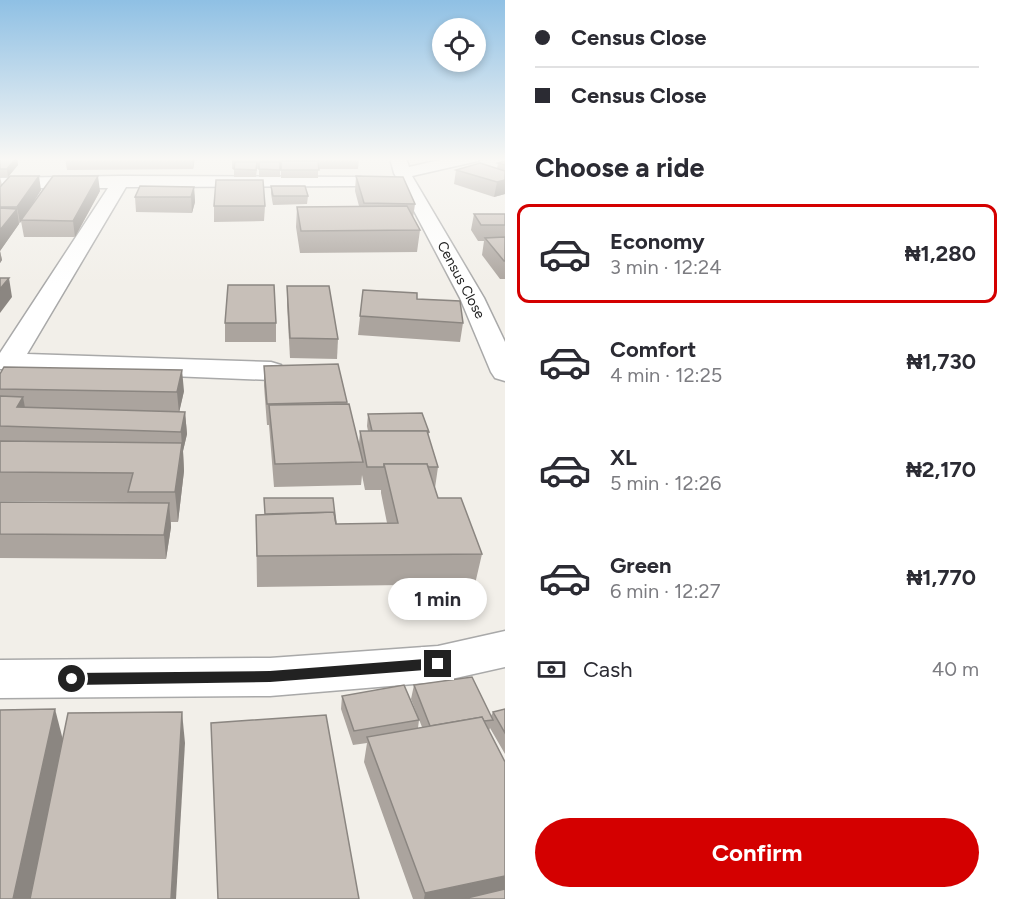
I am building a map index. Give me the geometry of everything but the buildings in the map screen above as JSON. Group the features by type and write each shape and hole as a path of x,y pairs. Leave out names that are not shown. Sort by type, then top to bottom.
{"street":[{"path":"4,361 109,200"},
{"name":"Census Close","path":"419,200 480,314 505,372"},
{"path":"4,361 271,371"},
{"path":"0,679 270,676 438,664 505,649"}],"route":[{"path":"72,679 270,676 438,664"}]}
